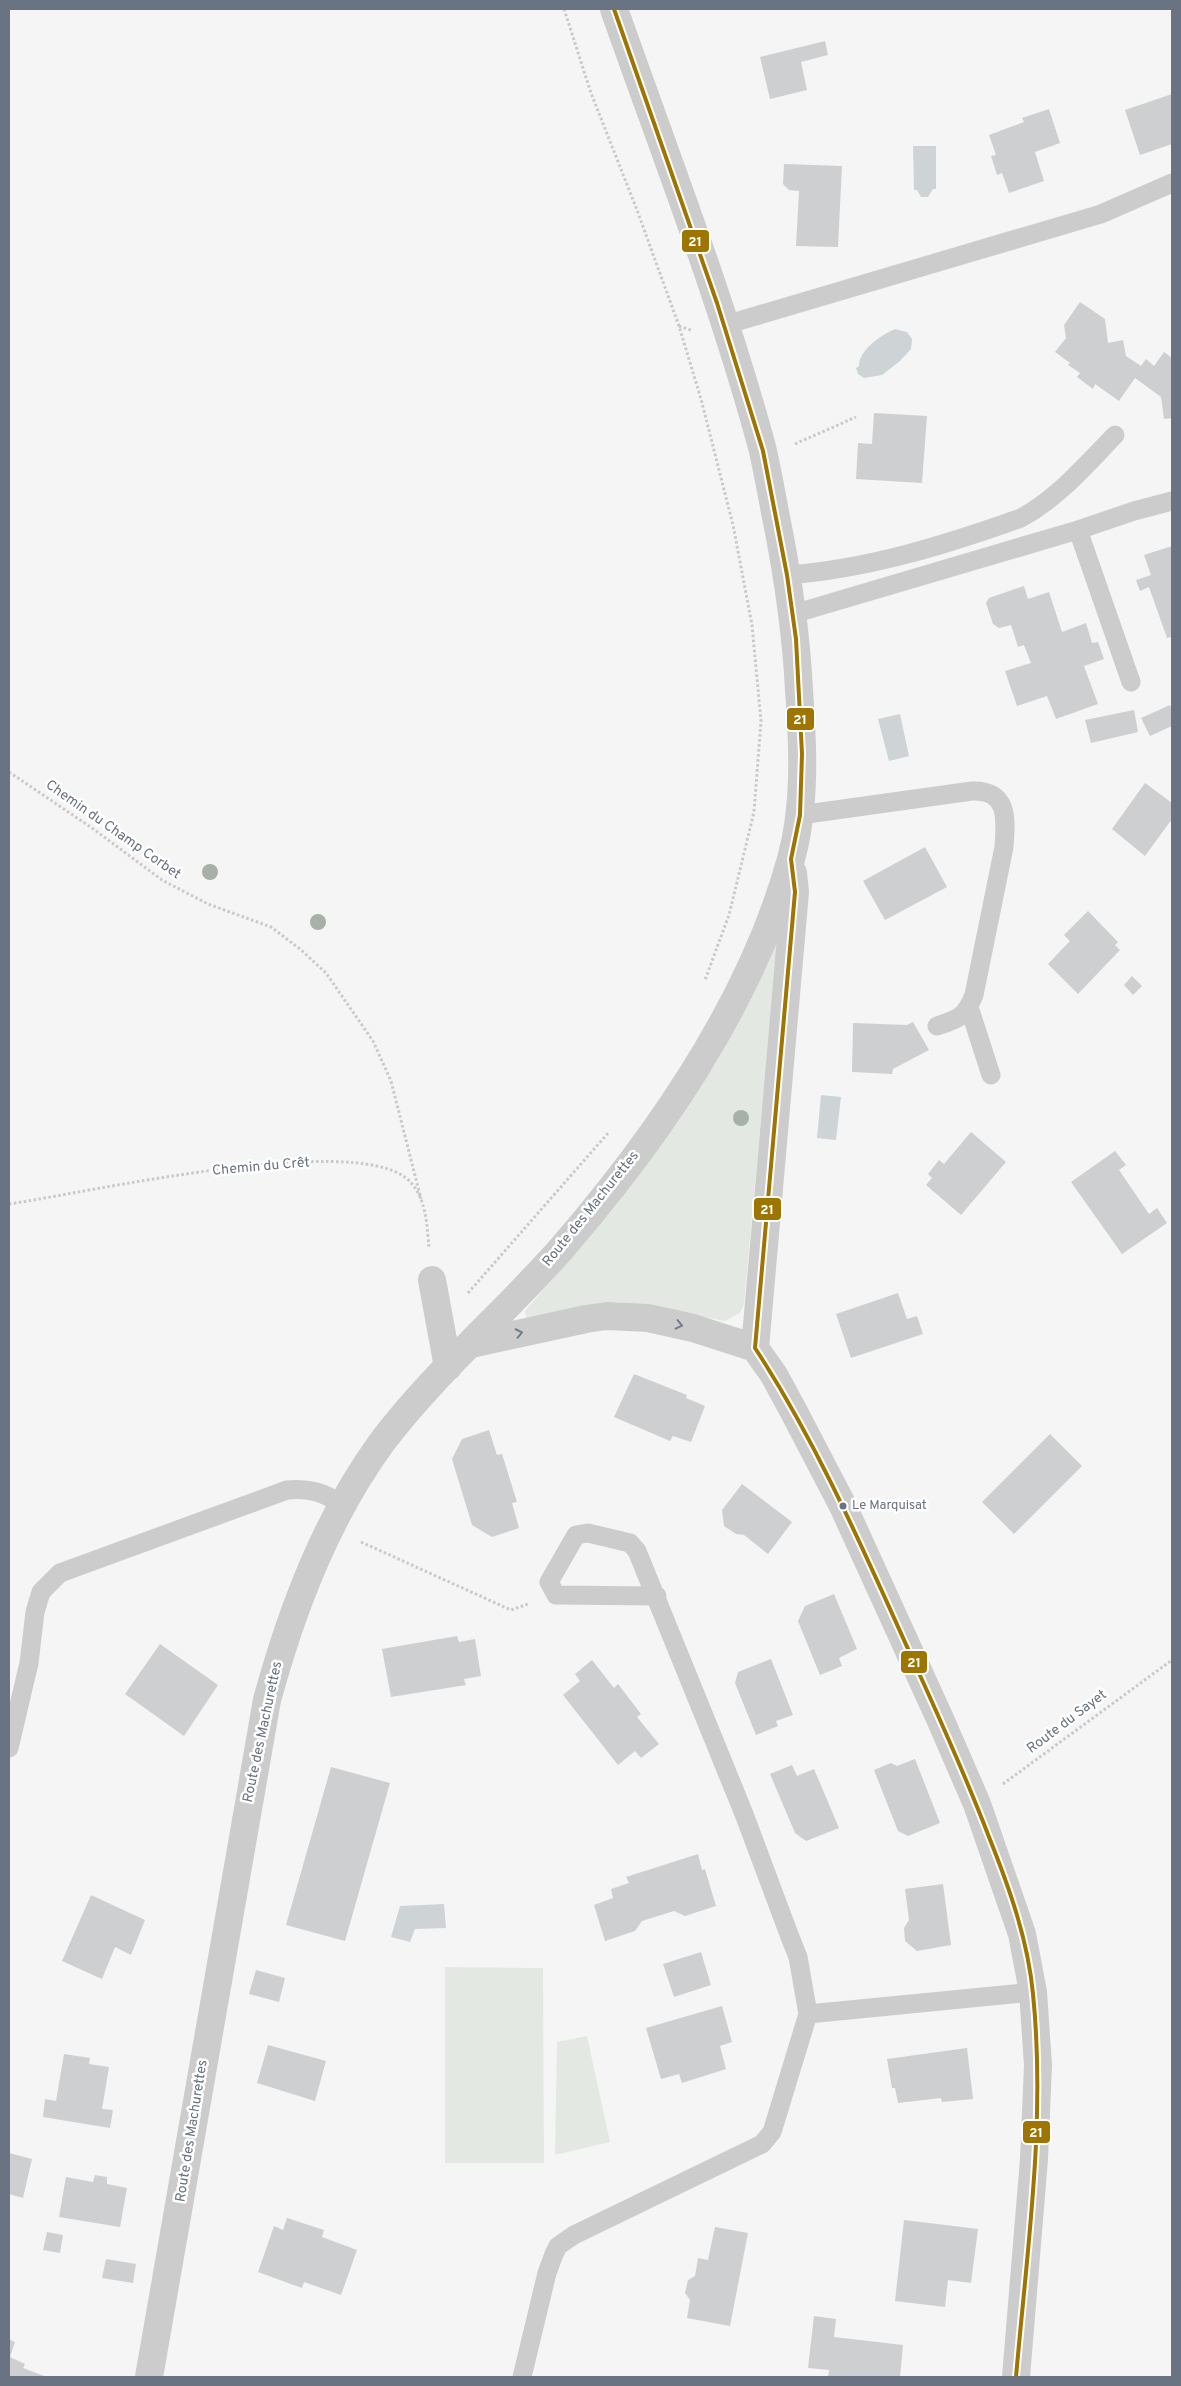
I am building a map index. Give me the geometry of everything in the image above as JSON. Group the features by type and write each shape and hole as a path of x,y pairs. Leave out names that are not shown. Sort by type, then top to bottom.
{"street":[{"name":"Route des Machurettes","path":"149,2377 267,1700 296,1605 336,1516 381,1444 405,1414 448,1367 526,1288 598,1204 653,1130 702,1058 741,989 775,906 791,859 800,815 802,754 793,614 763,451 725,325 614,9"},
{"path":"755,1348 795,892 791,859"},
{"path":"432,1280 448,1367"},
{"path":"471,1344 586,1319 621,1316 648,1318 684,1326 755,1348 774,1375 843,1506 977,1804 1022,1934 1033,1992 1038,2065 1034,2159 1016,2377"}],"lane":[{"path":"725,325 1101,214 1172,183"},
{"path":"787,575 823,572 889,559 1021,518 1035,510 1070,481 1115,435"},
{"path":"793,614 1172,501"},
{"path":"1078,530 1131,682"},
{"path":"800,815 972,791 986,791 1002,806 1004,814 1004,847 974,994 969,1007 961,1017 937,1026"},
{"path":"969,1007 991,1075"},
{"path":"9,1748 29,1663 35,1612 41,1592 60,1573 287,1490 311,1489 326,1494 336,1516"},
{"path":"522,2377 547,2273 558,2246 574,2235 762,2144 772,2132 808,2014 798,1957 657,1596 637,1551 630,1543 588,1533 576,1535 549,1582 556,1595 657,1596"},
{"path":"808,2014 1033,1992"}],"path":[{"path":"564,9 591,92 638,210 682,335 701,399 733,525 752,625 761,721 754,812 729,915 703,983"},
{"path":"790,446 856,417"},
{"name":"Chemin du Champ Corbet","path":"9,772 92,828 162,880 208,904 271,927 300,949 326,973 373,1041 391,1082 421,1199"},
{"path":"439,1325 612,1128"},
{"name":"Chemin du Crêt","path":"9,1204 183,1174 300,1161 358,1164 392,1170 408,1179 421,1199 427,1223 432,1280"},
{"path":"336,1516 510,1610 556,1595"},
{"name":"Route du Sayet","path":"977,1804 1172,1660"}],"shaded area":[{"path":"913,146 936,146 936,189 933,189 928,197 921,197 917,190 914,190"},
{"path":"895,329 907,332 912,339 911,349 900,361 882,375 864,378 858,374 856,368 859,366 860,360 867,349 877,339"},
{"path":"900,714 909,756 889,761 878,719"},
{"path":"777,942 744,1304 740,1313 725,1321 619,1302 588,1305 535,1319 526,1317 525,1311 613,1209 672,1128 716,1063 753,996"},
{"path":"821,1095 841,1097 836,1140 817,1138"},
{"path":"444,1904 446,1928 415,1929 410,1942 391,1937 400,1906"},
{"path":"445,1967 543,1968 544,2163 445,2163"},
{"path":"587,2036 610,2142 555,2155 557,2042"}],"building":[{"path":"825,41 828,55 801,62 807,90 770,99 760,57"},
{"path":"1172,94 1172,144 1140,155 1125,110"},
{"path":"1049,109 1060,143 1035,152 1044,181 1009,193 1002,173 997,175 991,156 996,155 989,135 1024,122 1022,118"},
{"path":"784,164 842,166 838,247 796,246 799,191 789,190 783,184"},
{"path":"1080,302 1105,319 1108,343 1123,340 1126,356 1141,366 1146,359 1154,366 1164,352 1172,358 1172,418 1164,419 1161,397 1135,378 1119,401 1095,384 1093,389 1077,377 1080,373 1068,365 1070,363 1055,352 1066,338 1064,325"},
{"path":"874,413 927,416 922,483 856,479 858,443 872,444"},
{"path":"1172,546 1172,641 1171,637 1167,638 1149,587 1140,591 1136,580 1151,575 1144,555"},
{"path":"1024,586 1028,599 1049,592 1062,632 1086,623 1092,643 1098,642 1104,659 1084,666 1098,704 1056,719 1047,696 1017,706 1005,671 1031,663 1024,645 1018,647 1011,625 999,628 993,624 986,603 989,598"},
{"path":"1170,705 1172,710 1172,726 1150,736 1141,718"},
{"path":"1134,710 1138,732 1091,743 1085,720"},
{"path":"1145,783 1172,803 1172,819 1145,856 1112,829"},
{"path":"925,847 947,887 885,920 863,881"},
{"path":"1088,911 1118,942 1115,945 1120,950 1078,994 1048,964 1070,941 1064,935"},
{"path":"1132,976 1142,986 1133,995 1124,985"},
{"path":"913,1022 929,1050 893,1069 892,1074 852,1072 853,1023 907,1025"},
{"path":"971,1132 1006,1162 961,1215 926,1185 932,1178 928,1174 939,1160 944,1164"},
{"path":"1115,1151 1126,1165 1119,1170 1149,1214 1157,1208 1167,1223 1122,1254 1071,1182"},
{"path":"898,1293 907,1319 917,1316 923,1334 851,1358 836,1314"},
{"path":"634,1374 687,1395 686,1398 705,1406 691,1442 673,1436 670,1441 614,1417"},
{"path":"489,1430 497,1455 502,1454 517,1502 512,1503 519,1528 492,1537 472,1525 452,1459 462,1439"},
{"path":"1050,1434 1082,1466 1014,1534 982,1502"},
{"path":"742,1484 792,1522 768,1554 744,1535 736,1534 724,1526 722,1510"},
{"path":"834,1594 857,1649 839,1658 842,1666 820,1675 798,1621 805,1606"},
{"path":"457,1636 459,1642 475,1639 481,1676 464,1679 466,1685 391,1697 382,1649"},
{"path":"160,1644 218,1685 184,1736 125,1694"},
{"path":"771,1659 793,1715 776,1721 778,1726 756,1735 735,1683 738,1672"},
{"path":"592,1660 614,1688 618,1684 641,1714 637,1717 659,1744 641,1758 635,1751 618,1765 563,1695 580,1681 575,1674"},
{"path":"915,1759 940,1823 908,1836 898,1831 874,1770 891,1763 897,1766"},
{"path":"792,1765 797,1776 814,1769 839,1828 806,1841 795,1833 770,1774"},
{"path":"331,1767 390,1783 345,1941 286,1925"},
{"path":"698,1854 702,1870 705,1869 716,1906 685,1916 674,1911 642,1921 635,1931 605,1941 594,1905 613,1898 611,1889 629,1883 626,1877"},
{"path":"943,1884 951,1945 917,1951 905,1941 904,1928 909,1920 905,1889"},
{"path":"91,1895 145,1920 131,1955 115,1947 102,1979 62,1961"},
{"path":"701,1952 711,1985 674,1997 663,1964"},
{"path":"256,1970 285,1978 279,2002 249,1994"},
{"path":"722,2006 732,2042 720,2046 726,2069 682,2083 679,2074 661,2079 646,2028"},
{"path":"268,2045 326,2061 315,2101 257,2083"},
{"path":"967,2048 973,2099 942,2102 941,2098 898,2103 895,2088 892,2088 887,2059"},
{"path":"64,2054 90,2058 89,2064 109,2067 102,2109 113,2110 110,2128 43,2117 45,2099 56,2101"},
{"path":"9,2153 32,2159 23,2198 9,2194"},
{"path":"95,2175 107,2177 107,2184 127,2188 120,2227 59,2217 66,2177 93,2182"},
{"path":"287,2218 324,2230 322,2237 357,2250 341,2295 304,2282 302,2288 258,2272 274,2226 283,2230"},
{"path":"904,2220 978,2229 971,2283 948,2280 945,2307 895,2301"},
{"path":"715,2227 748,2233 730,2326 687,2318 690,2300 685,2293 688,2280 695,2276 698,2258 708,2260"},
{"path":"47,2232 63,2235 60,2253 43,2250"},
{"path":"106,2259 136,2264 133,2283 102,2278"},
{"path":"814,2316 836,2319 834,2337 903,2345 900,2377 828,2377 829,2370 808,2368"},
{"path":"9,2339 15,2342 10,2357 25,2364 23,2368 47,2377 9,2377"}],"transit line":[{"name":"21","path":"614,9 717,303 763,451 787,575 796,639 802,754 800,815 791,859 795,892 755,1348 800,1423 840,1501 877,1580 971,1792 1004,1875 1017,1914 1027,1954 1033,1994 1037,2090 1034,2186 1016,2377"}],"place":[{"name":"Le Marquisat","path":"843,1506"}]}
